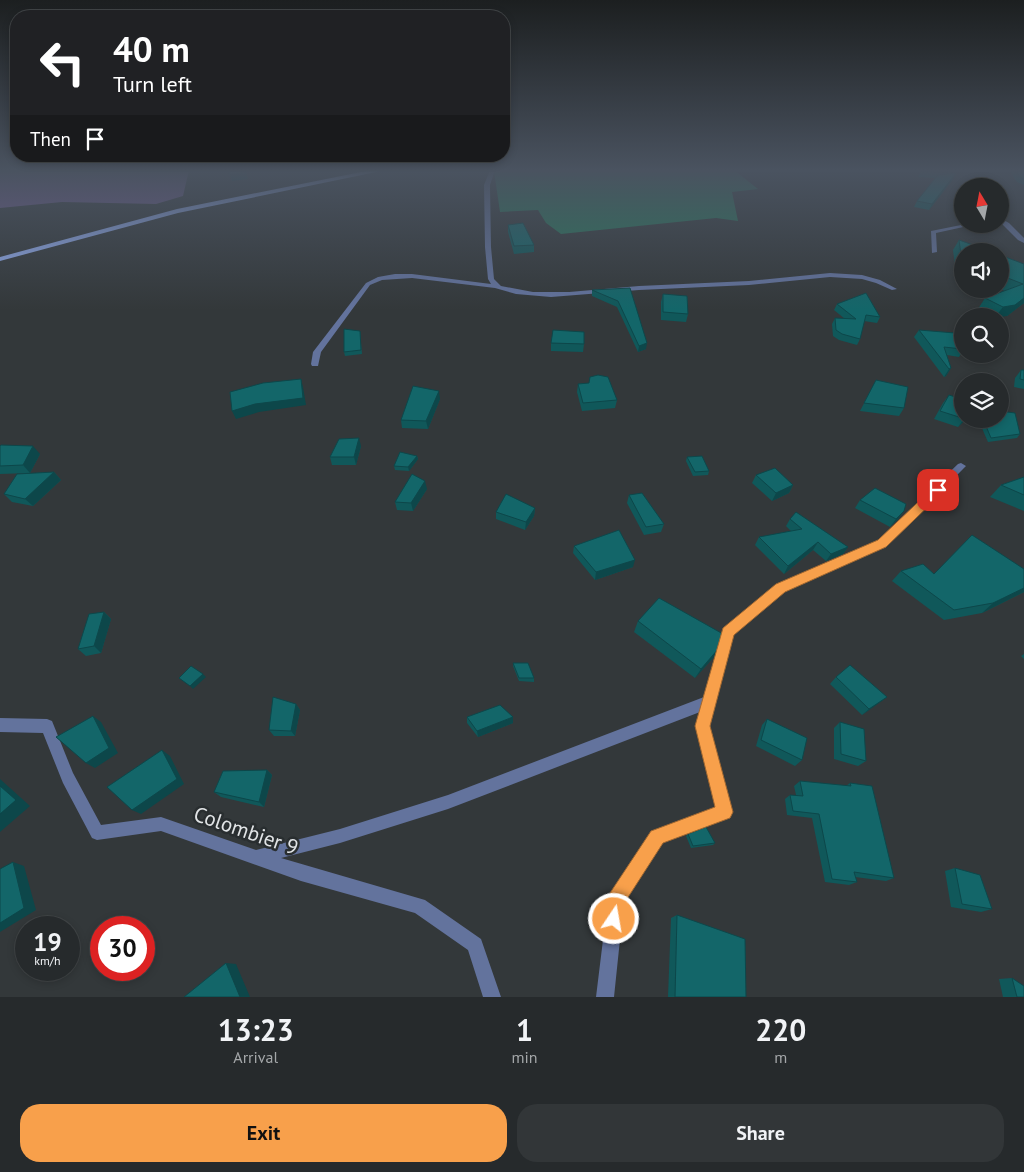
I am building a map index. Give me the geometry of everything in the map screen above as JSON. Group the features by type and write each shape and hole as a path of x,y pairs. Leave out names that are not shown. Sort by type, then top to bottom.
{"main road":[{"path":"0,259 153,217"}],"street":[{"path":"488,217 491,279 496,286"},
{"path":"934,252 933,232 954,228"},
{"path":"1009,228 1019,239 1024,241"},
{"path":"314,364 317,352 368,284 376,278 395,276 428,277 496,286 510,292 533,294 765,282 833,274 872,278 894,289"},
{"path":"605,997 616,899 657,837 724,812 703,726 728,632 780,588 882,544 961,466"},
{"path":"256,857 340,836 448,802 709,702"},
{"name":"Colombier 9","path":"0,725 47,726 68,778 97,833 161,824 301,873 419,906 475,945 492,997"}],"green space":[{"path":"542,217 737,217 738,221 716,218 561,234 546,223"}],"building":[{"path":"523,223 534,245 514,246 508,225"},
{"path":"1009,258 1024,264 1024,298 1015,305 1003,307 985,298 1009,298 1009,289 1023,284 1009,279"},
{"path":"630,288 647,343 639,346 618,301 592,290"},
{"path":"866,293 880,317 866,315 860,339 842,334 836,330 835,318 856,319 837,304"},
{"path":"663,294 687,296 688,314 663,312"},
{"path":"344,329 360,331 361,350 344,352"},
{"path":"553,330 584,332 584,344 551,343"},
{"path":"919,330 954,333 954,348 944,347 951,368 949,369"},
{"path":"1021,370 1024,370 1024,380 1020,379"},
{"path":"598,375 608,377 617,400 583,403 578,384 589,383 590,377"},
{"path":"301,379 303,398 255,404 232,411 230,392 263,383"},
{"path":"876,380 908,387 904,408 864,403"},
{"path":"413,386 439,391 426,421 401,420"},
{"path":"949,395 954,397 954,415 940,411"},
{"path":"1009,412 1015,413 1020,434 991,438 987,428 1009,428"},
{"path":"359,438 354,457 330,457 339,439"},
{"path":"1,445 33,446 23,465 0,466"},
{"path":"400,452 417,456 408,467 394,466"},
{"path":"702,456 709,471 695,472 687,457"},
{"path":"775,468 793,485 776,493 756,475"},
{"path":"54,472 25,499 4,494 17,474"},
{"path":"412,474 425,481 411,503 395,502"},
{"path":"1024,477 1024,495 1001,485"},
{"path":"875,488 906,504 904,511 896,519 860,500"},
{"path":"642,493 664,524 646,527 629,495"},
{"path":"506,494 535,508 526,522 496,512"},
{"path":"796,512 848,547 831,554 818,542 788,566 759,537 802,529 790,519"},
{"path":"619,530 635,560 596,572 574,546"},
{"path":"972,535 1024,569 1024,588 993,603 954,610 901,571 923,564 934,574"},
{"path":"659,598 723,634 719,648 701,669 638,621"},
{"path":"104,612 94,646 78,649 89,614"},
{"path":"513,663 528,663 534,678 519,678"},
{"path":"850,665 887,697 869,709 836,677"},
{"path":"191,666 203,674 190,686 179,678"},
{"path":"273,697 296,704 291,731 269,730"},
{"path":"500,705 513,717 477,731 467,717"},
{"path":"93,716 109,748 86,763 56,737"},
{"path":"767,719 807,738 802,760 761,740"},
{"path":"840,722 864,729 866,761 841,754"},
{"path":"162,750 177,779 132,810 107,787"},
{"path":"267,770 259,802 214,792 223,771"},
{"path":"800,781 872,786 894,878 854,872 857,882 832,879 819,814 793,811 790,795 803,796"},
{"path":"0,786 16,800 0,814"},
{"path":"706,827 715,843 693,846 688,834"},
{"path":"13,862 24,908 0,923 0,869"},
{"path":"955,868 980,875 992,909 962,904"},
{"path":"677,915 745,939 746,997 675,997"},
{"path":"226,963 240,997 184,997"},
{"path":"1012,978 1024,986 1024,997 1017,997"}],"route":[{"path":"614,919 616,899 657,837 724,812 703,726 728,632 780,588 882,544 938,490"}]}
